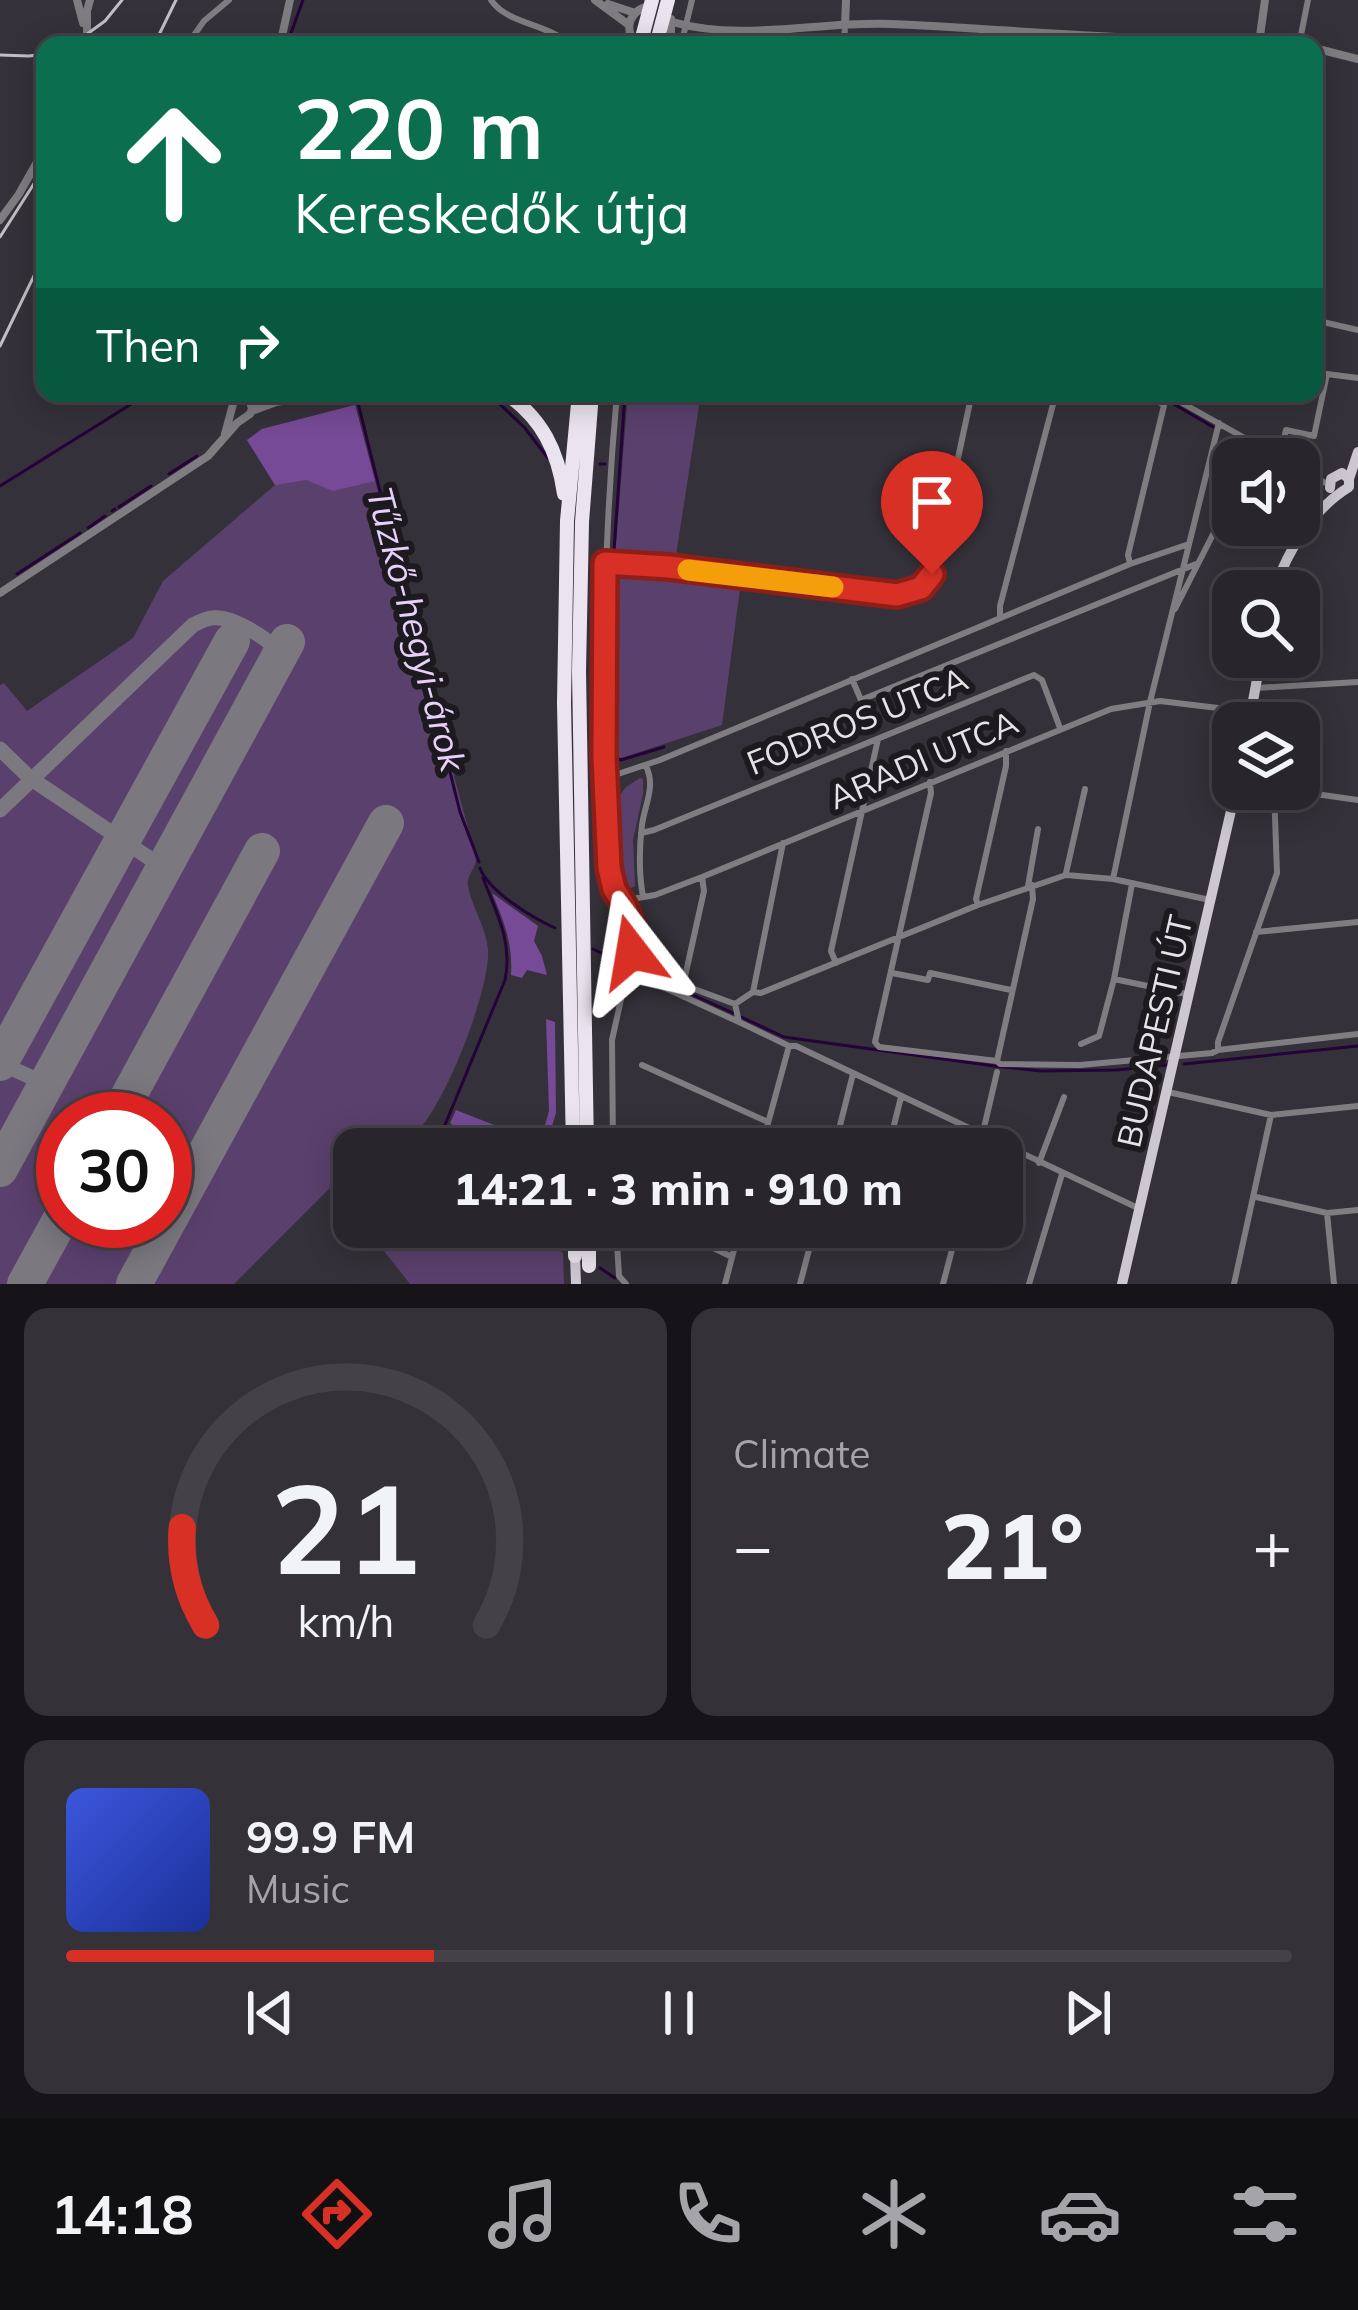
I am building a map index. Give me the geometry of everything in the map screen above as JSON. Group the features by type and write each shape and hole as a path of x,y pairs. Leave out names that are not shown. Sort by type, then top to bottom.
{"highway":[{"path":"650,0 659,36"},
{"path":"636,36 657,23 670,0"},
{"path":"516,402 535,419 552,446 568,521"},
{"path":"573,1128 564,703 568,521 578,402"},
{"path":"587,1128 579,671 582,522 591,402"},
{"path":"575,1248 575,1256"},
{"path":"590,1248 590,1266"}],"main road":[{"path":"1283,570 1290,553 1344,483 1358,454"},
{"path":"1254,702 1258,678"},
{"name":"BUDAPESTI ÚT","path":"1123,1284 1231,810"},
{"path":"575,1256 576,1284"},
{"path":"590,1266 590,1284"}],"street":[{"path":"86,30 77,0 90,0 86,36"},
{"path":"193,36 229,0"},
{"path":"282,36 290,0"},
{"path":"491,0 498,9 558,36"},
{"path":"597,0 657,23 714,30 845,24 1093,36"},
{"path":"597,0 633,36"},
{"path":"683,36 692,0"},
{"path":"844,36 846,0"},
{"path":"1259,36 1265,0"},
{"path":"1301,36 1308,0"},
{"path":"636,36 657,23"},
{"path":"788,36 789,29"},
{"path":"1323,50 1358,59"},
{"path":"0,220 36,164"},
{"path":"1323,322 1358,331"},
{"path":"1323,393 1327,374 1358,378"},
{"path":"218,446 232,413 230,406 237,402"},
{"path":"0,593 203,460 242,418 243,402"},
{"path":"613,1128 612,1040 633,929 609,868 606,778 605,563 616,402"},
{"path":"605,563 897,595 921,588 932,574 970,402"},
{"path":"1000,618 1054,402"},
{"path":"1159,402 1164,405"},
{"path":"1130,564 1128,555 1165,402"},
{"path":"1181,402 1245,438"},
{"path":"1284,438 1285,431 1314,436 1321,402"},
{"path":"232,413 242,418"},
{"path":"1113,879 1150,702 1219,423"},
{"path":"1173,612 1212,534"},
{"path":"606,778 1189,544"},
{"path":"852,679 861,700 1196,564"},
{"name":"FODROS UTCA","path":"641,833 1034,675 1042,680 1060,728"},
{"path":"1256,688 1358,682"},
{"name":"ARADI UTCA","path":"622,901 702,877 1111,709 1150,702 1212,711"},
{"path":"836,963 831,951 879,736"},
{"path":"978,905 1006,751"},
{"path":"643,897 641,833 651,788 646,765"},
{"path":"930,782 932,793 876,1045 998,1065 1080,1065 1358,1034"},
{"path":"1066,875 1085,789"},
{"path":"1320,795 1358,800"},
{"path":"1218,1050 1277,869 1277,810"},
{"path":"984,1128 1033,898 1030,886 1039,829"},
{"path":"753,992 783,843"},
{"path":"734,1004 753,992 1066,875 1113,879 1211,901"},
{"path":"702,877 704,891 686,986 734,1004"},
{"path":"1081,1044 1099,1036 1132,884"},
{"path":"1256,932 1358,922"},
{"path":"631,958 685,981"},
{"path":"628,971 965,1128"},
{"path":"891,972 928,980 930,973 1011,990"},
{"path":"1114,980 1190,995"},
{"path":"734,1004 739,1022"},
{"path":"766,1128 789,1046"},
{"path":"642,1065 768,1122"},
{"path":"839,1128 853,1074"},
{"path":"1168,1092 1271,1115 1358,1106"},
{"path":"893,1128 901,1097"},
{"path":"1039,1163 1064,1097"},
{"path":"1234,1284 1271,1115"},
{"path":"1023,1155 1140,1209"},
{"path":"1029,1284 1062,1174"},
{"path":"1254,1196 1327,1214 1358,1210"},
{"path":"1327,1214 1334,1284"},
{"path":"617,1248 619,1276 629,1284"},
{"path":"713,1248 732,1257"},
{"path":"725,1284 734,1248"},
{"path":"800,1284 809,1248"},
{"path":"943,1284 952,1248"}],"shaded area":[{"path":"627,402 700,402 675,562 615,556"},
{"path":"355,405 475,853 468,886 488,949 482,992 450,1078 423,1124 419,1128 333,1128 333,1187 234,1284 0,1284 0,685 4,683 27,711 133,638 163,581 275,485 247,440 262,429"},
{"path":"355,405 375,481 333,491 306,480 275,485 247,440 262,429"},
{"path":"615,569 741,581 722,725 618,759"},
{"path":"640,778 643,794 633,840 635,886 627,890 620,858 620,795"},
{"path":"492,893 538,926 534,941 547,975 527,970 522,978 511,975 507,933"},
{"path":"546,1019 555,1022 556,1113 551,1128 544,1128 549,1111"},
{"path":"456,1110 502,1128 456,1128 450,1123"},
{"path":"382,1248 556,1248 563,1253 564,1284 410,1284"}],"waterway":[{"path":"290,36 303,0"},
{"path":"0,486 135,402"},
{"name":"Tűzkő-hegyi-árok","path":"358,402 460,812 479,862"},
{"path":"497,402 548,458"},
{"path":"614,551 624,402"},
{"path":"1172,403 1213,427"},
{"path":"169,474 197,456"},
{"path":"600,464 605,464"},
{"path":"119,507 151,486"},
{"path":"88,528 105,516"},
{"path":"17,574 80,533"},
{"path":"615,550 618,555 634,556"},
{"path":"613,567 614,757 621,760 664,747"},
{"name":"Tűzkő-hegyi-árok","path":"480,868 502,895 555,928"},
{"path":"444,1128 505,980 505,940 483,878"},
{"name":"Tűzkő-hegyi-árok","path":"593,949 618,961"},
{"name":"Tűzkő-hegyi-árok","path":"638,970 733,1013"},
{"name":"Tűzkő-hegyi-árok","path":"741,1017 784,1037 994,1066 1041,1071 1167,1065"},
{"name":"Tűzkő-hegyi-árok","path":"1184,1064 1358,1046"},
{"path":"600,1268 615,1278"}],"taxiway":[{"path":"0,810 193,625 210,618 229,620 281,653"},
{"path":"0,749 30,778 164,868"},
{"path":"0,1063 46,1084"}],"runway":[{"path":"0,1063 232,641"},
{"path":"0,1169 287,642"},
{"path":"134,1284 386,823"},
{"path":"131,1092 262,851"},
{"path":"25,1284 45,1248"}],"railway":[{"path":"84,36 122,0"},
{"path":"158,36 176,0"},
{"path":"0,55 36,55"},
{"path":"0,237 36,180"},
{"path":"0,346 36,272"}],"slow traffic":[{"path":"688,570 833,587"}],"route":[{"path":"632,952 633,929 609,868 605,563 897,595 921,588 932,574"}]}
